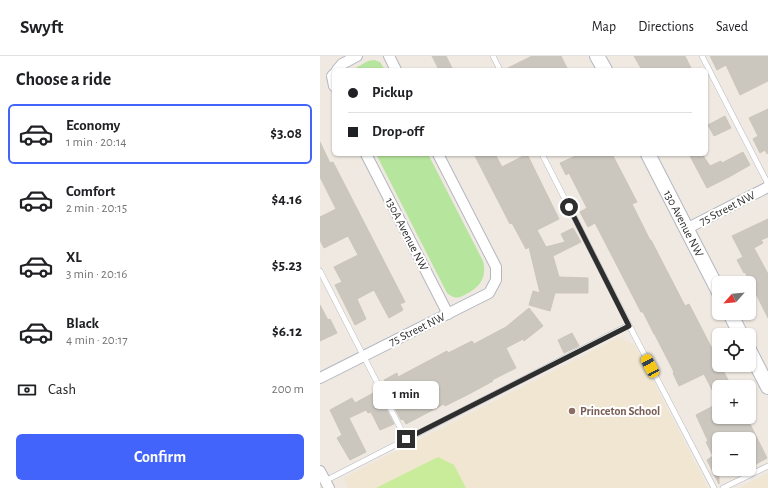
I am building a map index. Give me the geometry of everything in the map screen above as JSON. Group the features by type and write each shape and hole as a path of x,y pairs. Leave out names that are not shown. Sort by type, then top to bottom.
{"street":[{"path":"340,68 342,64 357,56"},
{"path":"389,56 395,68"},
{"path":"597,56 604,68"},
{"name":"130A Avenue NW","path":"367,156 448,314"},
{"name":"75 Street NW","path":"320,378 363,355 489,293 496,280 496,266 439,156"},
{"name":"130 Avenue NW","path":"649,156 712,279"},
{"name":"75 Street NW","path":"686,229 768,186"},
{"path":"756,364 768,387"},
{"path":"320,471 327,484"}],"lane":[{"path":"493,56 499,68"},
{"path":"702,56 768,186"},
{"path":"543,156 629,326 714,488"},
{"path":"320,271 406,439"},
{"path":"327,484 406,439 629,326"},
{"path":"723,488 768,466"}],"shaded area":[{"name":"Princeton School","path":"618,338 634,344 708,488 349,488 344,478"},
{"path":"768,473 768,488 739,488"}],"green space":[{"path":"374,60 380,62 384,68 356,68 368,61"},
{"path":"377,156 429,156 483,261 484,271 480,284 473,290 458,298 447,293"},
{"path":"438,457 454,465 466,488 376,488"}],"building":[{"path":"432,56 446,56 452,68 438,68"},
{"path":"532,56 561,56 567,68 508,68"},
{"path":"634,56 685,56 691,68 641,68"},
{"path":"710,56 768,56 768,81 740,95 726,65 717,70"},
{"path":"768,109 767,154 765,150 760,153 753,139 758,136 749,118"},
{"path":"725,116 731,128 714,136 708,125"},
{"path":"320,142 330,163 333,162 405,302 400,304 403,310 389,318 374,290 357,299 366,319 355,325 335,285 342,282 334,267 358,255 348,236 324,248 320,240 320,217 336,209 320,177"},
{"path":"743,152 750,165 707,188 690,156 703,156 710,166 721,161 722,163"},
{"path":"475,156 496,156 502,167 523,156 528,156 559,219 537,230 546,247 565,242 561,234 573,228 581,242 553,256 559,277 588,278 588,293 555,293 550,311 529,305 533,291 540,293 529,247 526,249 512,223 510,224"},
{"path":"576,156 613,156 637,202 632,204 650,240 685,306 689,304 712,348 712,372 724,372 728,380 712,380 712,389 704,374 679,386 673,373 674,372 654,333 643,312 641,312 595,223 588,227 580,212 587,208 569,173 566,175 560,163"},
{"path":"768,219 768,237 761,240 763,243 754,248 768,274 768,318 756,294 756,276 747,276 745,272 744,273 737,260 743,257 732,236"},
{"path":"320,305 328,320 330,319 337,333 320,341"},
{"path":"529,308 543,326 524,341 523,339 506,348 516,368 469,394 445,406 444,404 406,424 403,419 401,420 384,387 387,386 384,380 397,373 398,377 447,351 448,353 472,341 474,344 506,327"},
{"path":"572,333 579,346 564,353 558,340"},
{"path":"377,391 394,424 380,430 371,412 368,413 366,410 349,418 366,452 350,460 337,438 342,435 330,410 352,398 355,403"},
{"path":"712,407 712,424 750,424 754,432 712,432 712,454 706,442 708,441 696,415"},
{"path":"756,436 767,458 756,464"},
{"path":"712,457 712,470 707,460"},
{"path":"715,476 719,476 719,484"}],"place":[{"name":"Princeton School","path":"572,411"}],"route":[{"path":"406,439 629,326 569,207"}]}
